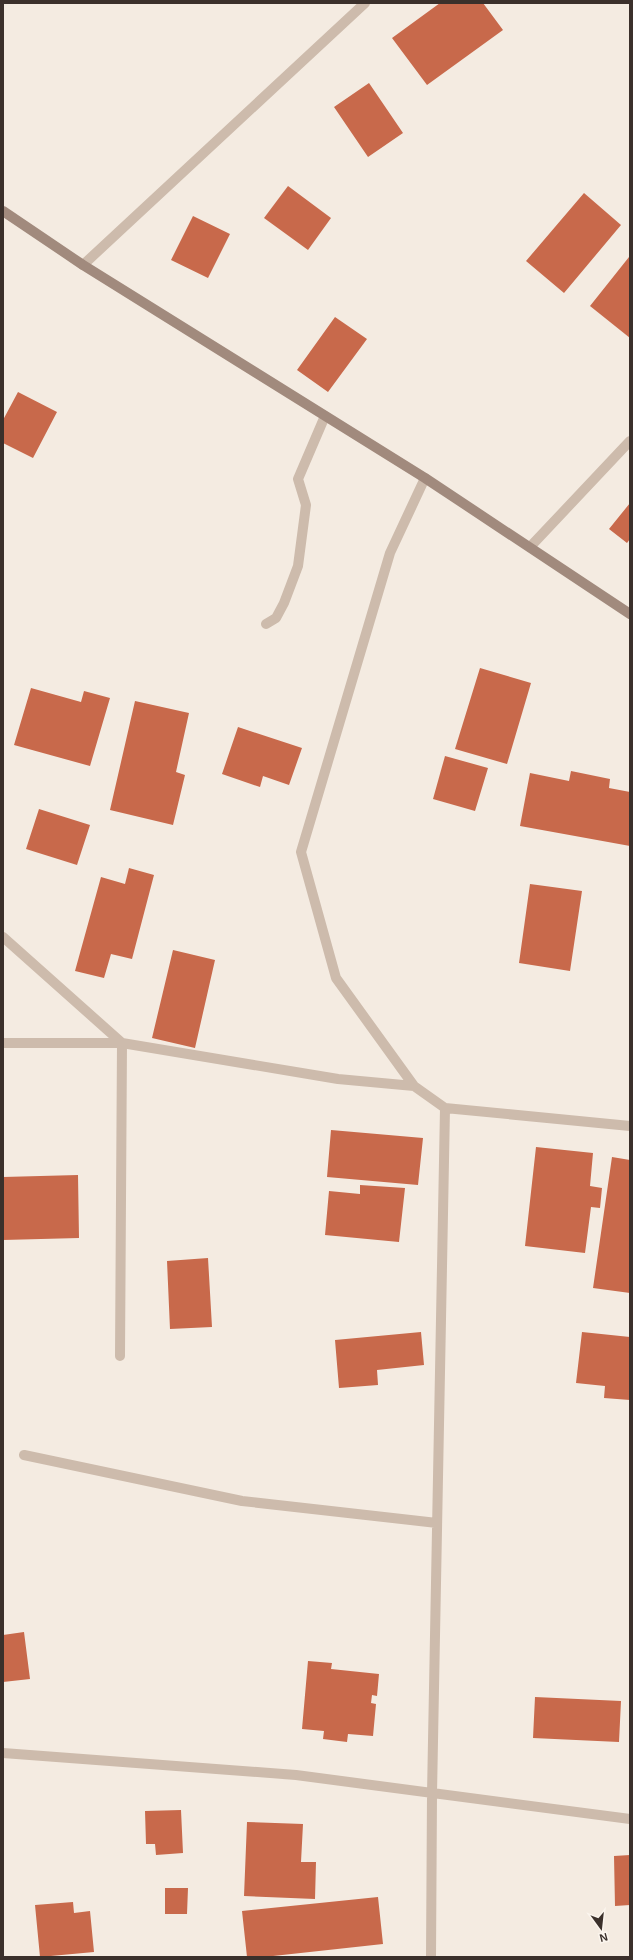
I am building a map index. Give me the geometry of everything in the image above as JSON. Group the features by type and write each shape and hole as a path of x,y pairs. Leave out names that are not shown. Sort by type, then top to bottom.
{"main road":[{"path":"3,212 83,265 425,478 630,614"}],"street":[{"path":"83,265 365,3"},
{"path":"266,624 276,618 284,603 298,566 306,505 298,479 325,416"},
{"path":"530,547 630,441"},
{"path":"425,478 390,553 301,852 336,978 414,1086 445,1108 630,1126"},
{"path":"3,936 122,1043 120,1356"},
{"path":"3,1042 122,1043 338,1079 414,1086"},
{"path":"431,1957 432,1794 445,1108"},
{"path":"24,1455 242,1501 437,1523"},
{"path":"3,1753 296,1775 630,1819"}],"building":[{"path":"440,3 483,3 503,30 427,85 392,38"},
{"path":"369,83 403,133 368,157 334,107"},
{"path":"288,186 331,218 308,250 264,218"},
{"path":"584,193 621,225 564,293 526,261"},
{"path":"193,216 230,234 208,278 171,260"},
{"path":"629,257 630,258 630,338 590,306"},
{"path":"335,317 367,339 328,392 297,370"},
{"path":"18,392 57,412 33,458 3,443 3,420"},
{"path":"630,503 630,539 627,543 609,529"},
{"path":"480,668 531,683 507,764 455,749"},
{"path":"31,688 81,702 84,691 110,698 90,766 14,745"},
{"path":"135,701 189,713 176,772 185,775 173,825 110,810"},
{"path":"238,727 302,748 289,785 263,776 260,787 222,774"},
{"path":"445,756 488,768 475,811 433,799"},
{"path":"571,771 610,779 609,788 630,792 630,846 520,826 530,773 569,781"},
{"path":"39,809 90,825 77,865 26,849"},
{"path":"129,868 154,875 132,959 111,954 104,978 75,971 101,877 125,884"},
{"path":"530,884 582,891 570,971 519,963"},
{"path":"173,950 215,960 195,1048 152,1038"},
{"path":"331,1130 423,1138 418,1185 327,1177"},
{"path":"536,1147 593,1153 590,1186 602,1188 600,1208 591,1207 585,1253 525,1246"},
{"path":"612,1157 630,1160 630,1293 593,1288"},
{"path":"78,1175 79,1238 3,1240 3,1177"},
{"path":"360,1185 405,1188 399,1242 325,1235 329,1191 360,1194"},
{"path":"208,1258 212,1327 170,1329 167,1261"},
{"path":"421,1332 424,1365 377,1370 378,1385 339,1388 335,1340"},
{"path":"582,1332 630,1337 630,1400 604,1398 605,1386 576,1383"},
{"path":"24,1632 30,1679 3,1682 3,1635"},
{"path":"308,1661 332,1663 331,1669 379,1674 377,1696 372,1695 371,1703 376,1704 373,1736 348,1734 347,1742 323,1739 324,1731 302,1729"},
{"path":"535,1697 621,1701 619,1742 533,1738"},
{"path":"181,1810 183,1853 156,1855 155,1844 146,1844 145,1811"},
{"path":"247,1822 303,1824 301,1862 316,1862 315,1899 244,1896"},
{"path":"630,1855 630,1905 615,1906 614,1856"},
{"path":"165,1888 188,1888 187,1914 165,1914"},
{"path":"378,1897 383,1944 264,1957 247,1957 242,1911"},
{"path":"73,1902 74,1913 90,1911 94,1952 40,1957 35,1905"}]}
